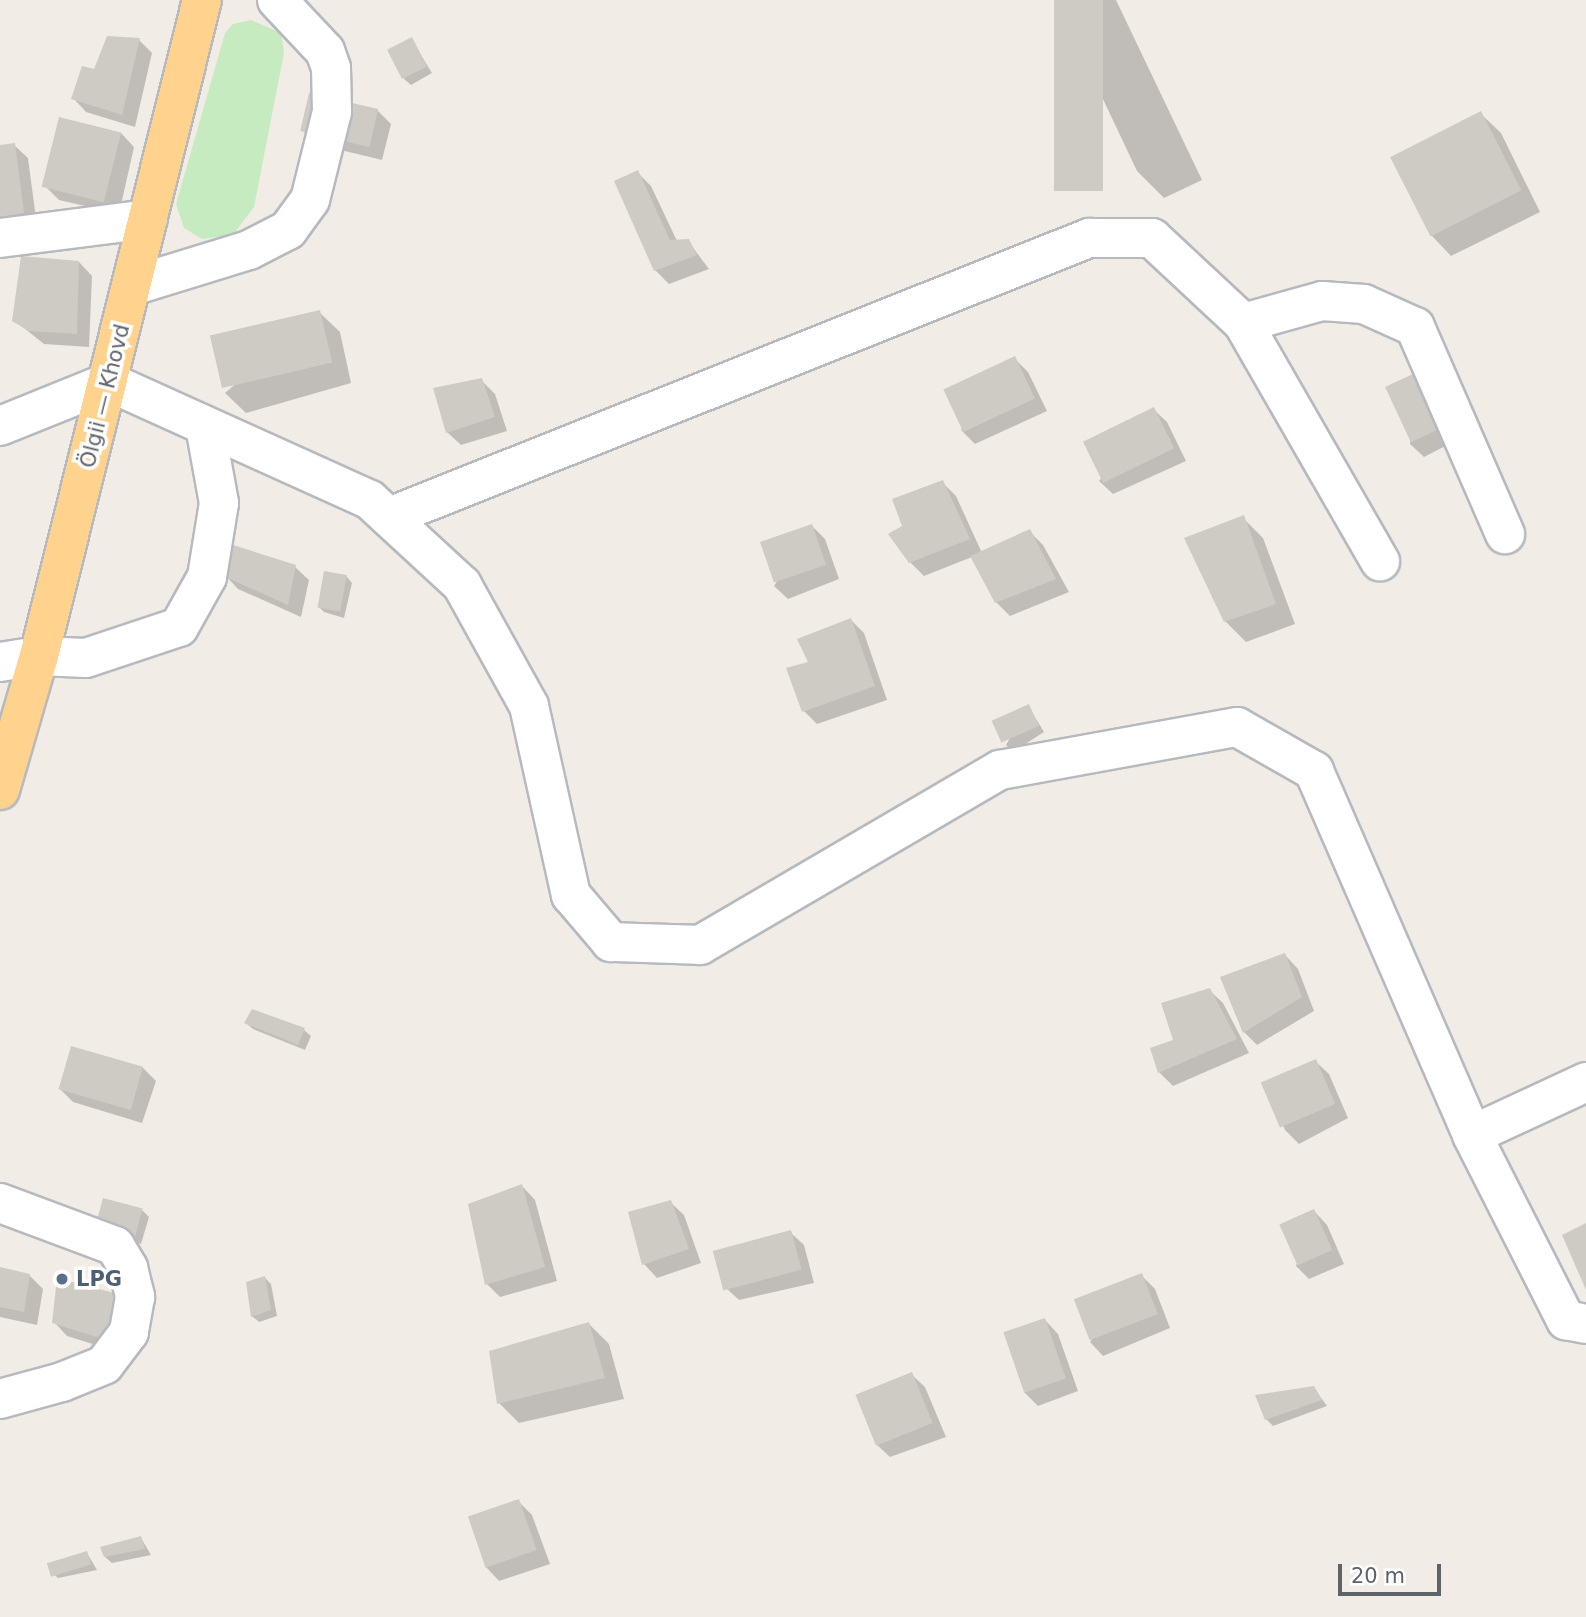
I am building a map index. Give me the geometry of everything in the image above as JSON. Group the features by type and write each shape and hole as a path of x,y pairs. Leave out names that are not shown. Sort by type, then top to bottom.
{"highway":[{"name":"Ölgii — Khovd","path":"0,790 39,656 202,0"}],"street":[{"path":"132,286 249,250 288,230 310,200 332,112 331,68 325,51 277,0"},
{"path":"0,237 148,219"},
{"path":"389,517 1089,239 1152,237 1243,323 1380,561"},
{"path":"1243,323 1322,302 1364,304 1415,327 1505,534"},
{"path":"0,426 109,382 370,500 463,585 528,706 571,895 611,942 700,945 1000,770 1237,727 1314,771 1472,1135 1566,1320 1586,1324"},
{"path":"0,662 39,656 86,658 179,628 207,576 219,503 205,425"},
{"path":"1472,1135 1586,1082"},
{"path":"0,1203 115,1247 128,1268 135,1297 129,1332 104,1364 62,1382 0,1399"}],"green space":[{"path":"251,20 281,33 284,53 254,207 233,235 202,239 184,228 176,204 225,33 233,24"}],"building":[{"path":"1054,0 1103,0 1103,191 1054,191"},
{"path":"107,36 140,38 122,115 71,99 82,66 94,69"},
{"path":"412,37 427,66 402,79 387,50"},
{"path":"309,93 378,109 369,147 300,131"},
{"path":"1481,111 1521,190 1431,237 1390,157"},
{"path":"59,117 121,132 104,202 42,187"},
{"path":"15,143 24,213 0,217 0,145"},
{"path":"638,170 670,240 689,239 697,255 654,271 614,181"},
{"path":"21,256 79,261 77,334 29,331 12,321"},
{"path":"320,310 332,363 222,388 210,335"},
{"path":"1015,356 1035,399 963,432 943,389"},
{"path":"1415,373 1441,428 1411,442 1385,387"},
{"path":"482,378 495,417 446,433 433,388"},
{"path":"1154,407 1174,448 1103,483 1083,442"},
{"path":"943,480 970,539 909,563 888,534 902,526 892,499"},
{"path":"1244,515 1276,604 1224,622 1184,538"},
{"path":"812,524 826,565 774,583 760,542"},
{"path":"1030,529 1056,579 995,603 970,556"},
{"path":"230,544 296,565 288,605 223,576"},
{"path":"324,571 347,575 340,611 318,607"},
{"path":"851,618 875,686 802,712 786,668 808,662 797,639"},
{"path":"1029,704 1039,726 1001,743 992,721"},
{"path":"1285,953 1302,997 1243,1033 1220,977"},
{"path":"1210,988 1237,1039 1158,1073 1150,1048 1173,1040 1161,1003"},
{"path":"252,1009 305,1028 298,1045 244,1023"},
{"path":"71,1046 143,1067 131,1110 59,1089"},
{"path":"1316,1059 1335,1104 1280,1128 1261,1082"},
{"path":"522,1184 545,1267 485,1285 468,1204"},
{"path":"103,1198 143,1209 135,1237 95,1226"},
{"path":"671,1200 689,1249 642,1265 628,1212"},
{"path":"1314,1209 1332,1250 1298,1266 1279,1224"},
{"path":"1586,1223 1586,1290 1562,1235"},
{"path":"791,1230 802,1270 723,1291 713,1251"},
{"path":"0,1267 30,1274 24,1312 0,1307"},
{"path":"1142,1273 1158,1314 1090,1340 1074,1299"},
{"path":"265,1276 271,1310 251,1317 246,1282"},
{"path":"57,1278 122,1295 119,1344 52,1323"},
{"path":"1045,1318 1066,1379 1024,1393 1003,1332"},
{"path":"589,1322 605,1378 497,1404 489,1351"},
{"path":"912,1372 933,1423 876,1446 855,1395"},
{"path":"1314,1386 1322,1400 1265,1420 1255,1395"},
{"path":"519,1499 537,1550 486,1568 468,1517"},
{"path":"141,1536 145,1549 104,1557 100,1547"},
{"path":"87,1551 91,1564 51,1577 47,1563"}],"place":[{"name":"LPG","path":"62,1279"}]}
